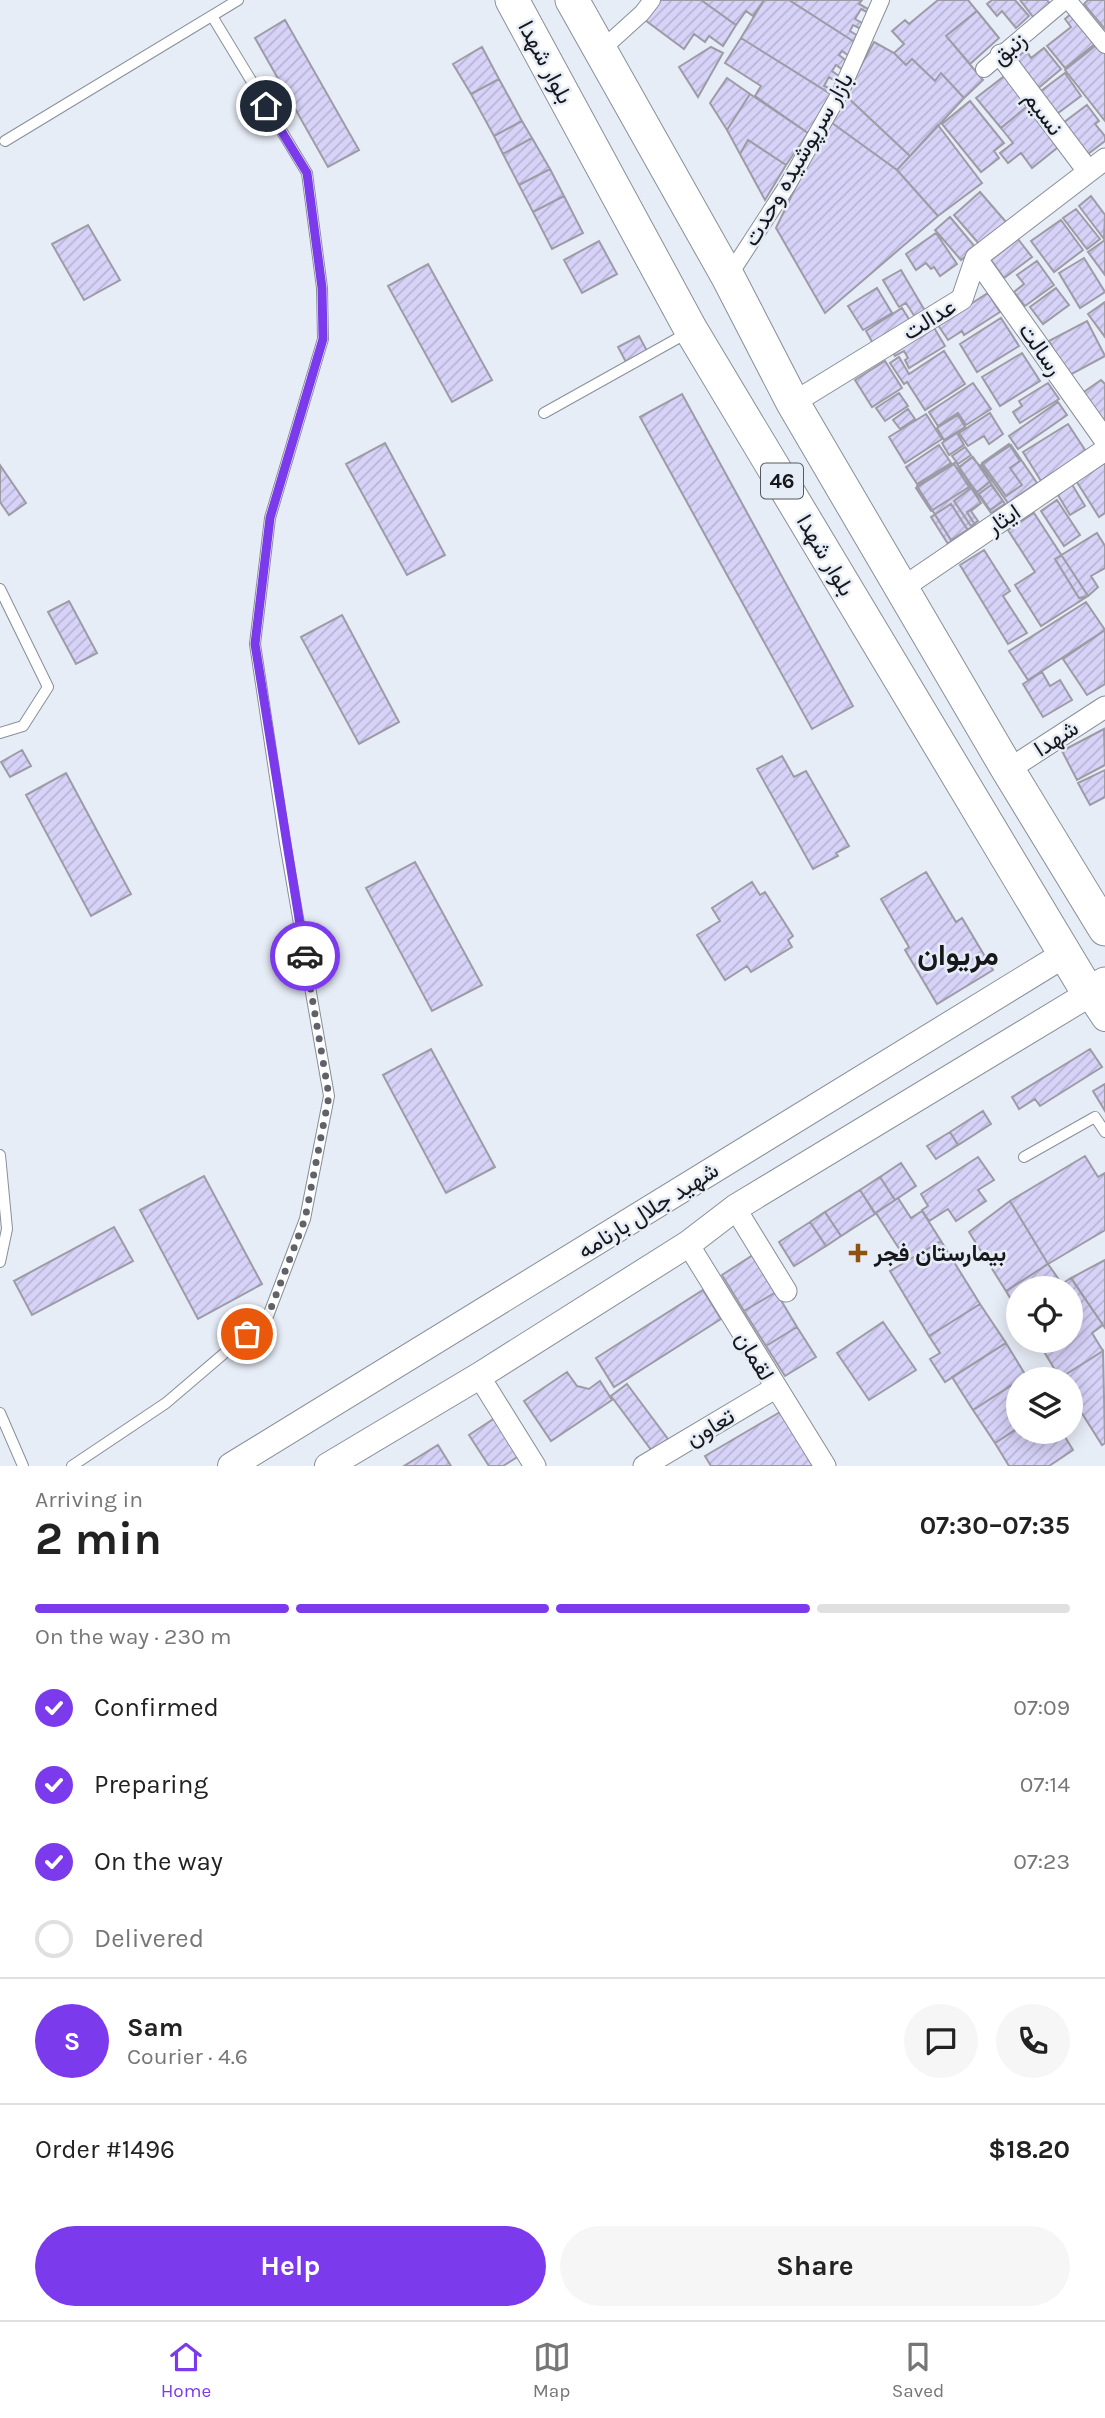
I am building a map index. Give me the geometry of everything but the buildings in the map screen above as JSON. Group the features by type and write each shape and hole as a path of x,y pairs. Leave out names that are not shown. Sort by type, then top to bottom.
{"main road":[{"name":"بلوار شهدا","path":"512,0 691,330 1065,954 1100,998"},
{"name":"بلوار شهدا","path":"572,0 728,277 793,403 1007,769 1105,930"},
{"path":"1065,954 1105,930"}],"street":[{"path":"600,51 642,13 652,0"},
{"name":"بازار سرپوشیده وحدت","path":"728,277 787,186 840,93 881,0"},
{"path":"1067,0 1105,45"},
{"name":"زنبق","path":"992,62 1067,0"},
{"name":"نسیم","path":"992,62 1096,165"},
{"path":"976,258 1096,165"},
{"name":"عدالت","path":"793,403 962,299 976,258"},
{"name":"رسالت","path":"976,258 1105,440"},
{"name":"ایثار","path":"901,589 1105,450"},
{"name":"شهدا","path":"1007,769 1105,707"},
{"name":"شهید جلال بارنامه","path":"231,1466 1065,954"},
{"name":"شهید جلال بارنامه","path":"328,1466 479,1376 688,1244 735,1209 1100,998"},
{"path":"735,1209 786,1291"},
{"name":"لقمان","path":"688,1244 825,1466"},
{"path":"479,1376 535,1466"},
{"name":"تعاون","path":"644,1466 775,1388"}],"lane":[{"path":"5,141 238,0"},
{"path":"72,1466 166,1403 268,1316 305,1219 329,1096 285,844 255,644 270,518 323,339 322,288 307,173 212,16"},
{"path":"544,413 691,330"},
{"path":"0,589 48,687 23,726 0,733"},
{"path":"1024,1157 1095,1117 1105,1132"},
{"path":"0,1156 7,1229 0,1262"},
{"path":"0,1413 23,1466"}],"way so far":[{"path":"247,1334 268,1316 305,1219 329,1096 305,956"}],"place":[{"name":"بیمارستان فجر","path":"858,1253"}],"district":[{"name":"مریوان","path":"958,955"}],"route":[{"path":"266,106 307,173 322,288 323,339 270,518 255,644 305,956"}]}
